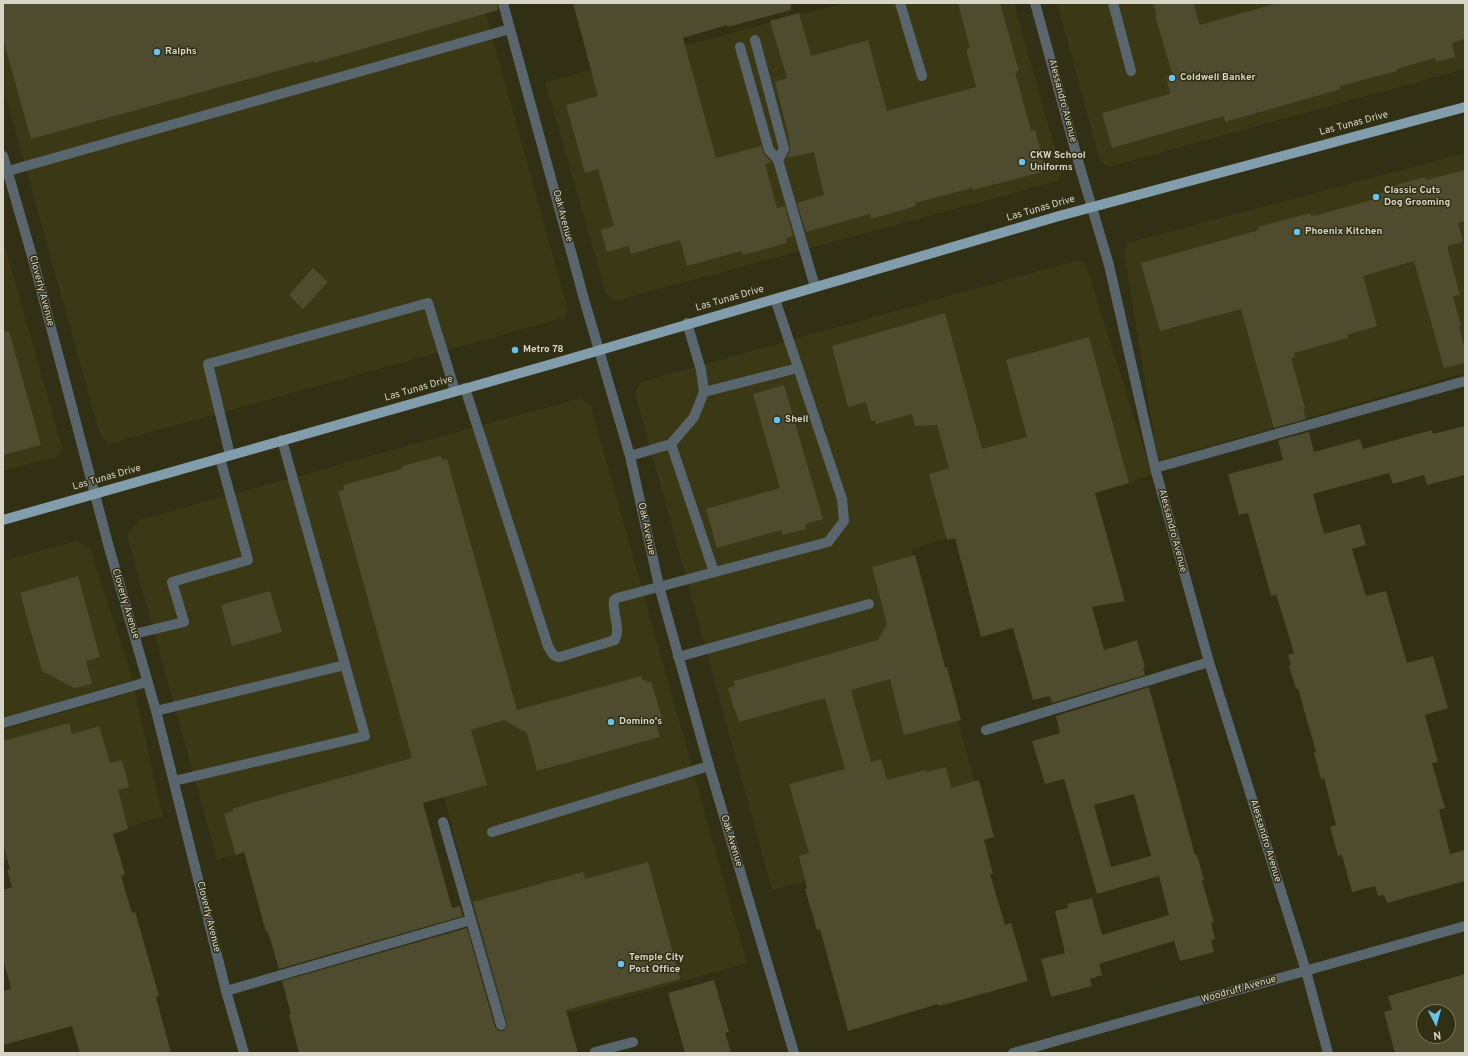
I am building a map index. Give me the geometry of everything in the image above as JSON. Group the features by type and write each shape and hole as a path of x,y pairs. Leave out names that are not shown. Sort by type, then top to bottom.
{"main road":[{"name":"Las Tunas Drive","path":"3,520 1092,208 1465,107"}],"street":[{"name":"Oak Avenue","path":"503,3 630,456 658,586 709,766 794,1053"},
{"path":"900,3 922,76"},
{"name":"Alessandro Avenue","path":"1035,3 1109,265 1155,468 1209,662 1306,971 1328,1053"},
{"path":"1113,3 1131,71"},
{"path":"8,171 510,29"},
{"path":"755,40 784,149 778,160"},
{"path":"740,47 769,150 778,160 815,287"},
{"name":"Cloverly Avenue","path":"3,156 34,262 94,494 156,711 226,992 244,1053"},
{"path":"230,455 208,364 428,303 460,390 552,655 560,657 615,640 618,631 613,606 614,600 617,598 828,542 844,521 842,499 775,299"},
{"path":"630,456 671,444 694,417 704,392 701,370 688,323"},
{"path":"704,392 798,368"},
{"path":"1155,468 1465,381"},
{"path":"174,781 365,736 282,440"},
{"path":"671,444 714,572"},
{"path":"134,634 184,622 172,582 248,560 220,458"},
{"path":"678,657 869,604"},
{"path":"986,730 1209,662"},
{"path":"156,711 345,665"},
{"path":"3,723 147,682"},
{"path":"492,832 709,766"},
{"path":"443,822 501,1025"},
{"path":"226,992 471,920"},
{"name":"Woodruff Avenue","path":"1013,1053 1465,926"},
{"path":"595,1053 633,1042"}],"shaded area":[{"path":"3,3 483,3 568,310 563,318 108,444 100,435 3,87"},
{"path":"846,3 1014,3 1062,174 1058,181 615,301 606,294 545,82"},
{"path":"1057,3 1465,3 1465,69 1108,167 1100,161"},
{"path":"1465,153 1465,373 1158,461 1124,253 1127,243"},
{"path":"3,239 62,447 59,456 3,471"},
{"path":"1078,260 1086,264 1152,475 912,549 988,832 772,890 635,393 641,382"},
{"path":"581,398 591,406 747,963 506,1031 443,793 217,860 127,535 139,520"},
{"path":"77,541 90,548 133,680 3,718 3,561"},
{"path":"135,691 163,817 3,861 3,730"}],"building":[{"path":"3,3 497,3 498,10 314,63 314,61 31,139 3,39"},
{"path":"573,3 791,3 791,10 727,27 727,25 683,38 716,158 761,146 764,154 771,162 765,164 777,208 785,206 793,236 786,238 787,243 743,255 742,251 687,266 680,240 631,254 629,246 607,252 601,230 614,226 598,169 585,173 566,105 598,96"},
{"path":"958,3 1000,3 1019,71 1015,72 1031,131 1035,130 1046,171 915,203 916,206 871,219 870,214 806,232 797,203 824,195 814,152 786,158 790,152 789,138 775,82 787,78 770,21 799,13 811,56 868,40 887,111 976,87 966,49 970,48"},
{"path":"1153,3 1193,3 1200,25 1278,3 1465,3 1465,39 1452,43 1455,57 1436,62 1435,58 1397,69 1397,71 1340,86 1341,89 1225,122 1224,116 1112,148 1102,113 1170,94 1166,76 1172,74"},
{"path":"1465,170 1465,221 1458,223 1463,242 1447,246 1460,295 1453,296 1461,325 1459,327 1465,349 1465,363 1444,368 1414,261 1363,276 1377,326 1347,335 1348,338 1294,353 1295,357 1291,358 1305,408 1303,408 1306,419 1274,428 1241,309 1160,331 1141,263 1259,230 1258,227 1310,213 1311,216 1314,216 1375,199 1374,195 1394,190 1393,186 1425,177 1426,180"},
{"path":"313,268 328,282 303,309 289,295"},
{"path":"945,313 982,449 1027,437 1006,360 1089,337 1129,483 1095,493 1125,601 1092,607 1104,650 1137,640 1145,667 1143,668 1145,675 1052,703 1050,696 1033,700 1013,628 981,637 955,538 947,540 929,474 949,468 937,425 915,426 912,414 876,424 875,421 871,421 866,402 848,407 832,346"},
{"path":"9,331 41,445 3,455 3,332"},
{"path":"784,385 823,519 805,524 806,529 783,535 781,530 717,548 706,509 780,488 753,394"},
{"path":"1465,426 1465,475 1427,485 1424,475 1393,484 1389,473 1313,494 1324,534 1360,524 1366,545 1352,549 1366,596 1386,591 1407,663 1433,656 1448,708 1425,715 1438,762 1432,763 1445,808 1439,810 1450,854 1465,850 1465,881 1387,903 1384,895 1378,896 1375,886 1352,892 1342,855 1338,856 1330,827 1336,825 1324,778 1321,779 1314,753 1316,752 1298,688 1296,689 1289,666 1291,665 1288,655 1294,653 1276,594 1271,596 1248,513 1239,515 1228,474 1283,460 1278,440 1309,432 1314,452 1360,439 1363,449 1432,430 1433,434"},
{"path":"440,456 443,460 447,459 517,710 641,676 643,681 646,680 647,683 651,681 662,718 655,720 660,737 537,771 527,733 504,720 471,730 487,785 423,803 452,908 460,906 463,916 279,969 268,932 266,932 244,852 236,855 224,814 233,811 232,809 265,799 412,758 338,491 344,490 343,485 402,469 402,466"},
{"path":"915,555 961,720 904,735 890,679 851,690 871,762 881,759 887,780 925,770 926,772 946,767 951,788 979,780 994,837 984,840 993,874 990,874 1005,925 1011,923 1028,981 939,1006 938,1004 848,1031 820,929 817,930 805,889 807,888 799,856 809,853 789,784 845,769 825,698 739,722 728,688 735,686 734,681 878,640 887,624 872,567"},
{"path":"78,576 100,657 86,661 92,684 74,688 42,671 20,593"},
{"path":"270,591 282,632 232,646 221,605"},
{"path":"1149,687 1195,855 1197,855 1204,880 1202,881 1214,922 1211,923 1215,939 1211,940 1214,952 1180,961 1174,941 1099,964 1102,975 1090,979 1092,986 1051,997 1041,959 1065,953 1055,911 1068,908 1067,904 1092,898 1102,935 1169,915 1159,876 1097,894 1064,779 1045,784 1032,741 1060,733 1056,716","holes":["1134,794 1151,856 1111,867 1094,805"]},
{"path":"69,723 72,734 99,726 110,763 122,760 129,787 118,790 128,829 113,834 125,874 121,876 132,913 135,912 159,996 156,997 171,1053 80,1053 72,1026 3,1045 3,991 11,989 3,958 3,890 12,887 7,870 10,869 3,843 3,741"},
{"path":"648,862 680,979 566,1010 578,1053 299,1053 282,981 467,928 495,1027 499,1031 503,1031 507,1027 507,1023 473,902 583,872 585,879"},
{"path":"1465,974 1465,1053 1395,1053 1384,1012 1392,1010 1388,996"},
{"path":"714,980 729,1032 725,1033 731,1053 685,1053 668,993"}],"place":[{"name":"Ralphs","path":"157,52"},
{"name":"Coldwell Banker","path":"1172,78"},
{"name":"CKW School Uniforms","path":"1022,162"},
{"name":"Classic Cuts Dog Grooming","path":"1376,197"},
{"name":"Phoenix Kitchen","path":"1297,232"},
{"name":"Metro 78","path":"515,350"},
{"name":"Shell","path":"777,420"},
{"name":"Domino's","path":"611,722"},
{"name":"Temple City Post Office","path":"621,964"}]}
